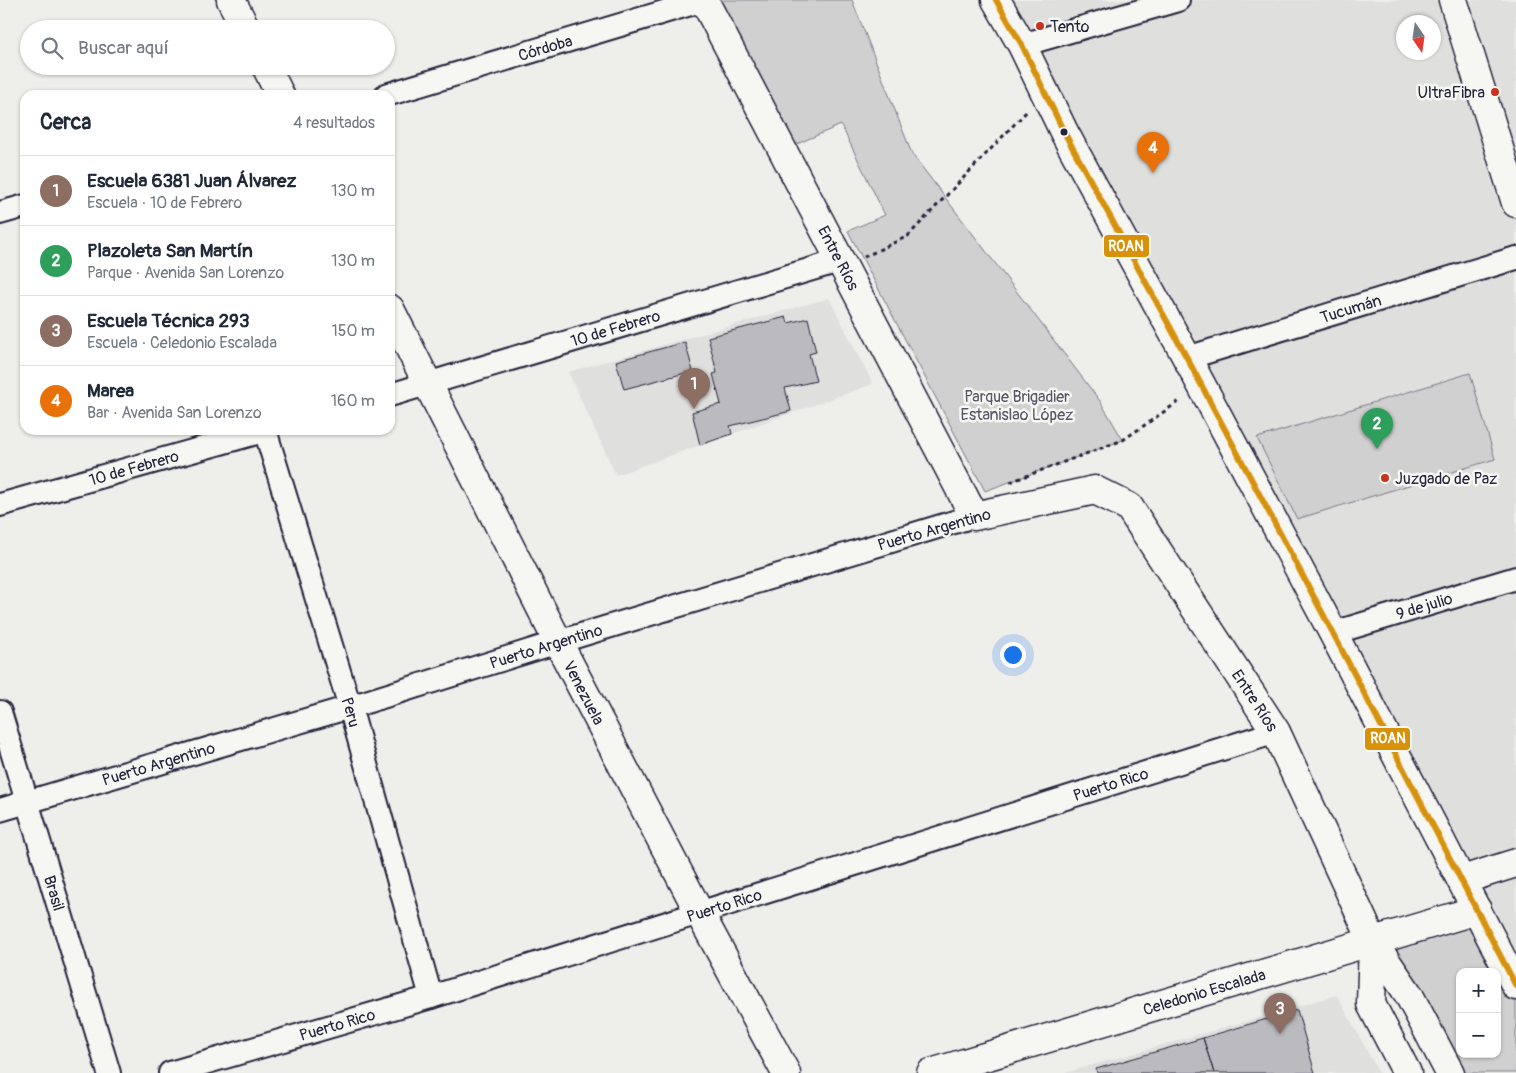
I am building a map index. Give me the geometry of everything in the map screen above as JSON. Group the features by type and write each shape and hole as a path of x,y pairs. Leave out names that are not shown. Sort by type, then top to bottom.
{"street":[{"path":"231,0 241,20"},
{"name":"Córdoba","path":"395,92 704,0"},
{"name":"Entre Ríos","path":"704,0 974,516"},
{"path":"996,0 1022,46 1064,132 1187,358 1333,634 1516,986"},
{"path":"1022,46 1178,0"},
{"path":"1453,0 1516,203"},
{"path":"270,75 278,90"},
{"path":"0,211 20,207"},
{"name":"Tucumán","path":"1187,358 1516,258"},
{"name":"10 de Febrero","path":"395,394 839,261"},
{"name":"Venezuela","path":"395,319 558,642 698,912 786,1073"},
{"name":"10 de Febrero","path":"0,505 248,435"},
{"name":"Peru","path":"268,435 350,707 432,997"},
{"name":"Entre Ríos","path":"1095,490 1129,507 1276,732 1373,942 1409,995 1450,1073"},
{"name":"Puerto Argentino","path":"0,810 350,707 974,516 1095,490"},
{"name":"9 de julio","path":"1333,634 1516,578"},
{"name":"Brasil","path":"0,712 109,1073"},
{"name":"Puerto Rico","path":"170,1073 432,997 1276,732"},
{"path":"1462,880 1516,864"},
{"name":"Celedonio Escalada","path":"931,1073 1477,910"},
{"name":"Entre Ríos","path":"1373,942 1371,1004 1407,1073"}],"path":[{"path":"839,261 855,261 908,236 1045,92"},
{"path":"1003,484 1123,440 1201,386"}],"shaded area":[{"path":"999,0 1516,0 1516,993"},
{"path":"829,298 873,384 616,475 568,372"},
{"path":"1337,995 1379,1073 1065,1073"}],"green space":[{"name":"Parque Brigadier Estanislao López","path":"718,0 852,0 912,154 1100,401 1123,440 985,491 848,231 885,215 841,125 792,146"},
{"path":"1470,373 1495,459 1297,519 1257,438"},
{"path":"1477,910 1516,986 1516,1073 1450,1073 1373,942"}],"building":[{"path":"786,317 788,323 808,318 816,352 809,354 816,381 785,388 791,411 730,426 732,434 700,445 692,412 721,404 713,374 717,373 708,337"},
{"path":"685,342 693,371 624,389 616,361"},
{"path":"1297,1010 1315,1073 1214,1073 1203,1038"},
{"path":"1203,1038 1214,1073 1097,1073 1096,1069"}],"transit line":[{"name":"ROAN","path":"996,0 1022,45 1064,132 1333,633 1516,986"}],"place":[{"name":"Tento","path":"1040,26"},
{"name":"UltraFibra","path":"1495,92"},
{"name":"Marea","path":"1153,173"},
{"name":"Escuela 6381 Juan Álvarez","path":"694,409"},
{"name":"Plazoleta San Martín","path":"1377,449"},
{"name":"Juzgado de Paz","path":"1385,478"},
{"name":"Escuela Técnica 293","path":"1280,1034"}]}
